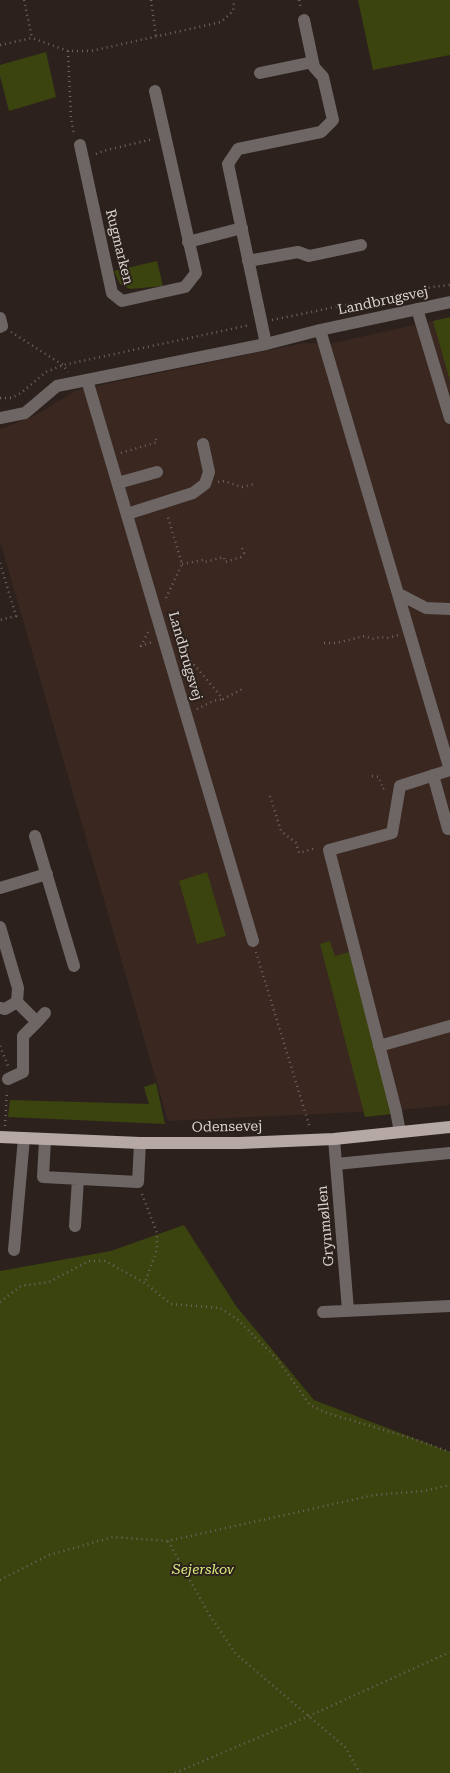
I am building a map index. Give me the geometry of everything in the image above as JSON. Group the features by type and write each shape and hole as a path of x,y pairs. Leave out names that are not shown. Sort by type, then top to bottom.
{"main road":[{"name":"Odensevej","path":"1,1137 140,1143 240,1143 334,1139 450,1127"}],"street":[{"path":"266,344 228,164 238,149 321,132 333,120 323,77 314,67 304,20"},
{"path":"260,73 313,62"},
{"name":"Rugmarken","path":"80,145 112,292 122,300 185,287 196,273 155,91"},
{"path":"188,242 242,228"},
{"path":"248,261 298,252 309,256 361,245"},
{"name":"Landbrugsvej","path":"0,418 26,413 57,386 266,344 320,330 450,302"},
{"path":"417,309 450,418"},
{"path":"320,330 448,755 450,770 400,786 392,833 329,850 400,1132"},
{"name":"Landbrugsvej","path":"87,380 253,941"},
{"path":"127,514 193,493 205,484 209,472 203,444"},
{"path":"118,483 157,472"},
{"path":"399,594 426,608 435,610 450,609"},
{"path":"433,775 448,829"},
{"path":"35,836 74,966"},
{"path":"0,888 46,874"},
{"path":"0,927 18,988 17,1002"},
{"path":"0,1008 5,1008 17,1002"},
{"path":"8,1079 22,1072 23,1036 41,1017 17,1002"},
{"path":"379,1046 450,1026"},
{"path":"14,1250 24,1138"},
{"name":"Grynmøllen","path":"334,1139 348,1310"},
{"path":"45,1140 43,1177 138,1182 140,1143"},
{"path":"336,1164 450,1153"},
{"path":"75,1226 78,1179"},
{"path":"323,1312 450,1306"}],"path":[{"path":"24,0 32,38"},
{"path":"151,0 156,36"},
{"path":"0,46 32,38 68,51 91,51 221,22 233,10 234,0"},
{"path":"68,51 71,118 76,142 80,145"},
{"path":"84,160 103,151 164,136"},
{"path":"0,398 11,398 22,392 46,372 63,366 432,287 450,286"},
{"path":"1,324 63,366"},
{"path":"110,457 157,442 155,436"},
{"path":"205,484 224,481 242,488 255,484"},
{"path":"164,502 182,564 141,646 171,637 223,699"},
{"path":"182,564 203,560 205,562 224,557 225,562 241,557 244,552 242,548"},
{"path":"0,563 16,616 0,620"},
{"path":"324,643 336,643 366,636 372,639 387,638 410,632"},
{"path":"186,714 243,689"},
{"path":"372,776 379,777 383,789 400,786"},
{"path":"270,796 281,830 296,843 299,853 320,847 329,850"},
{"path":"253,941 313,1140"},
{"path":"138,1182 157,1233 157,1248 145,1283"},
{"path":"0,1302 21,1286 49,1282 89,1261 105,1261 145,1283 170,1304 220,1308 237,1319 277,1359 310,1404 327,1413 414,1439 450,1452"},
{"path":"0,1580 48,1555 112,1537 168,1540 374,1495 424,1491 450,1485"},
{"path":"168,1540 210,1616 236,1654 345,1747 360,1773"},
{"path":"175,1773 309,1716 450,1652"}],"shaded area":[{"path":"450,317 450,1105 400,1110 168,1121 0,541 0,429 34,416 77,390 304,343 329,344"}],"green space":[{"path":"358,0 450,0 450,55 373,70"},
{"path":"46,52 56,97 9,111 0,76 0,65"},
{"path":"157,261 163,286 130,289 120,284 114,271"},
{"path":"450,317 450,381 433,321"},
{"path":"207,872 226,936 197,944 179,881"},
{"path":"330,941 335,956 349,952 392,1114 365,1117 320,944"},
{"path":"156,1083 165,1124 8,1117 10,1100 149,1104 144,1087"},
{"name":"Sejerskov","path":"184,1225 236,1306 314,1400 450,1452 450,1773 0,1773 0,1271 111,1251"}]}
